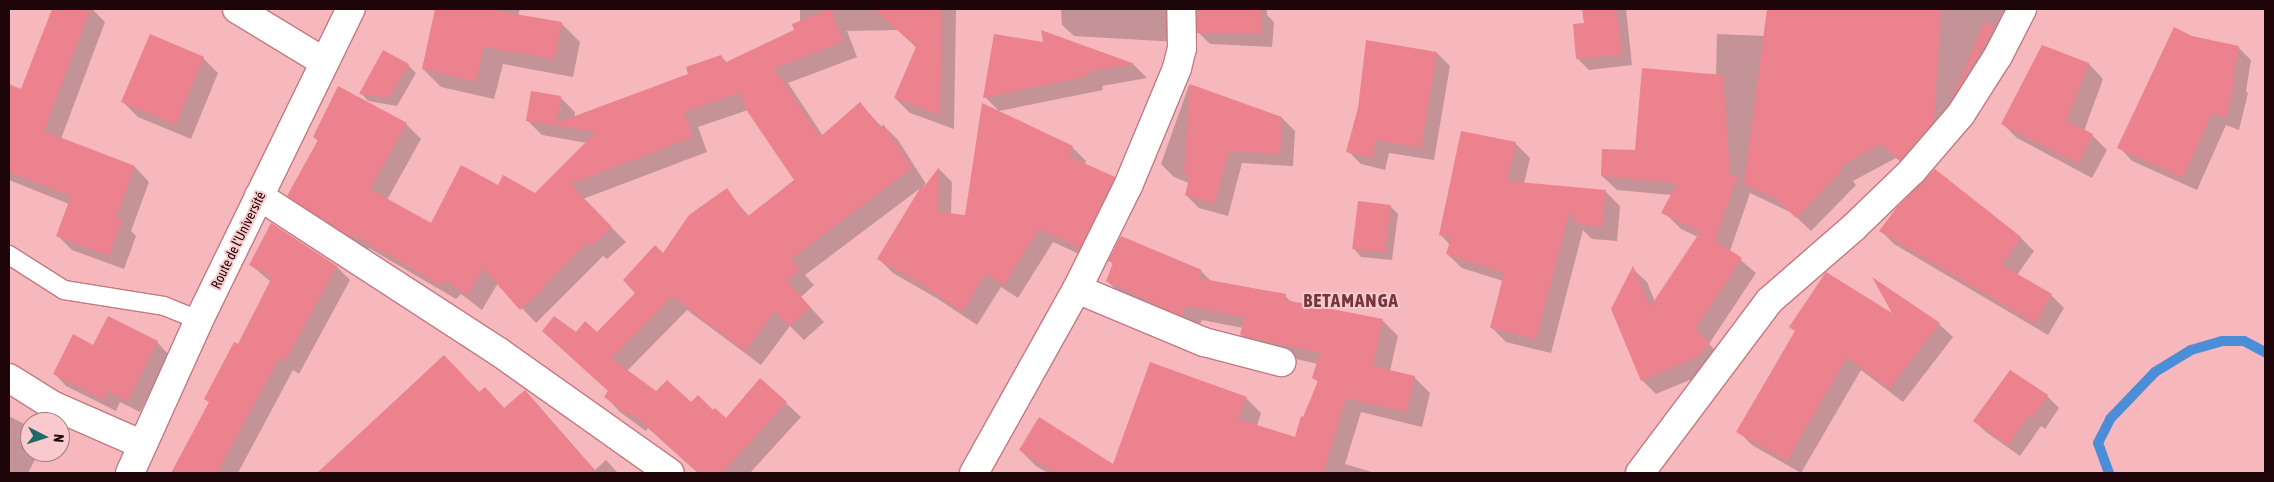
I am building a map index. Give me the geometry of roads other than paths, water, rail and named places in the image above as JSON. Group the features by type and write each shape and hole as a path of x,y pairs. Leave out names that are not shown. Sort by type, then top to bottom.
{"street":[{"path":"237,9 324,62"},
{"name":"Route de l'Université","path":"130,473 199,320 351,9"},
{"path":"974,473 1077,289 1128,186 1177,68 1182,48 1181,9"},
{"path":"1640,473 1769,301 1854,227 1912,171 1961,114 1998,56 2022,9"},
{"path":"259,196 500,352 670,473"},
{"path":"1077,289 1204,342 1282,362"},
{"path":"9,378 52,405 143,445"}],"lane":[{"path":"9,255 64,290 164,306 199,320"}],"waterway":[{"path":"2109,473 2098,443 2110,419 2155,372 2191,350 2223,341 2244,341 2265,352"}],"district":[{"name":"BETAMANGA","path":"1351,301"}]}
